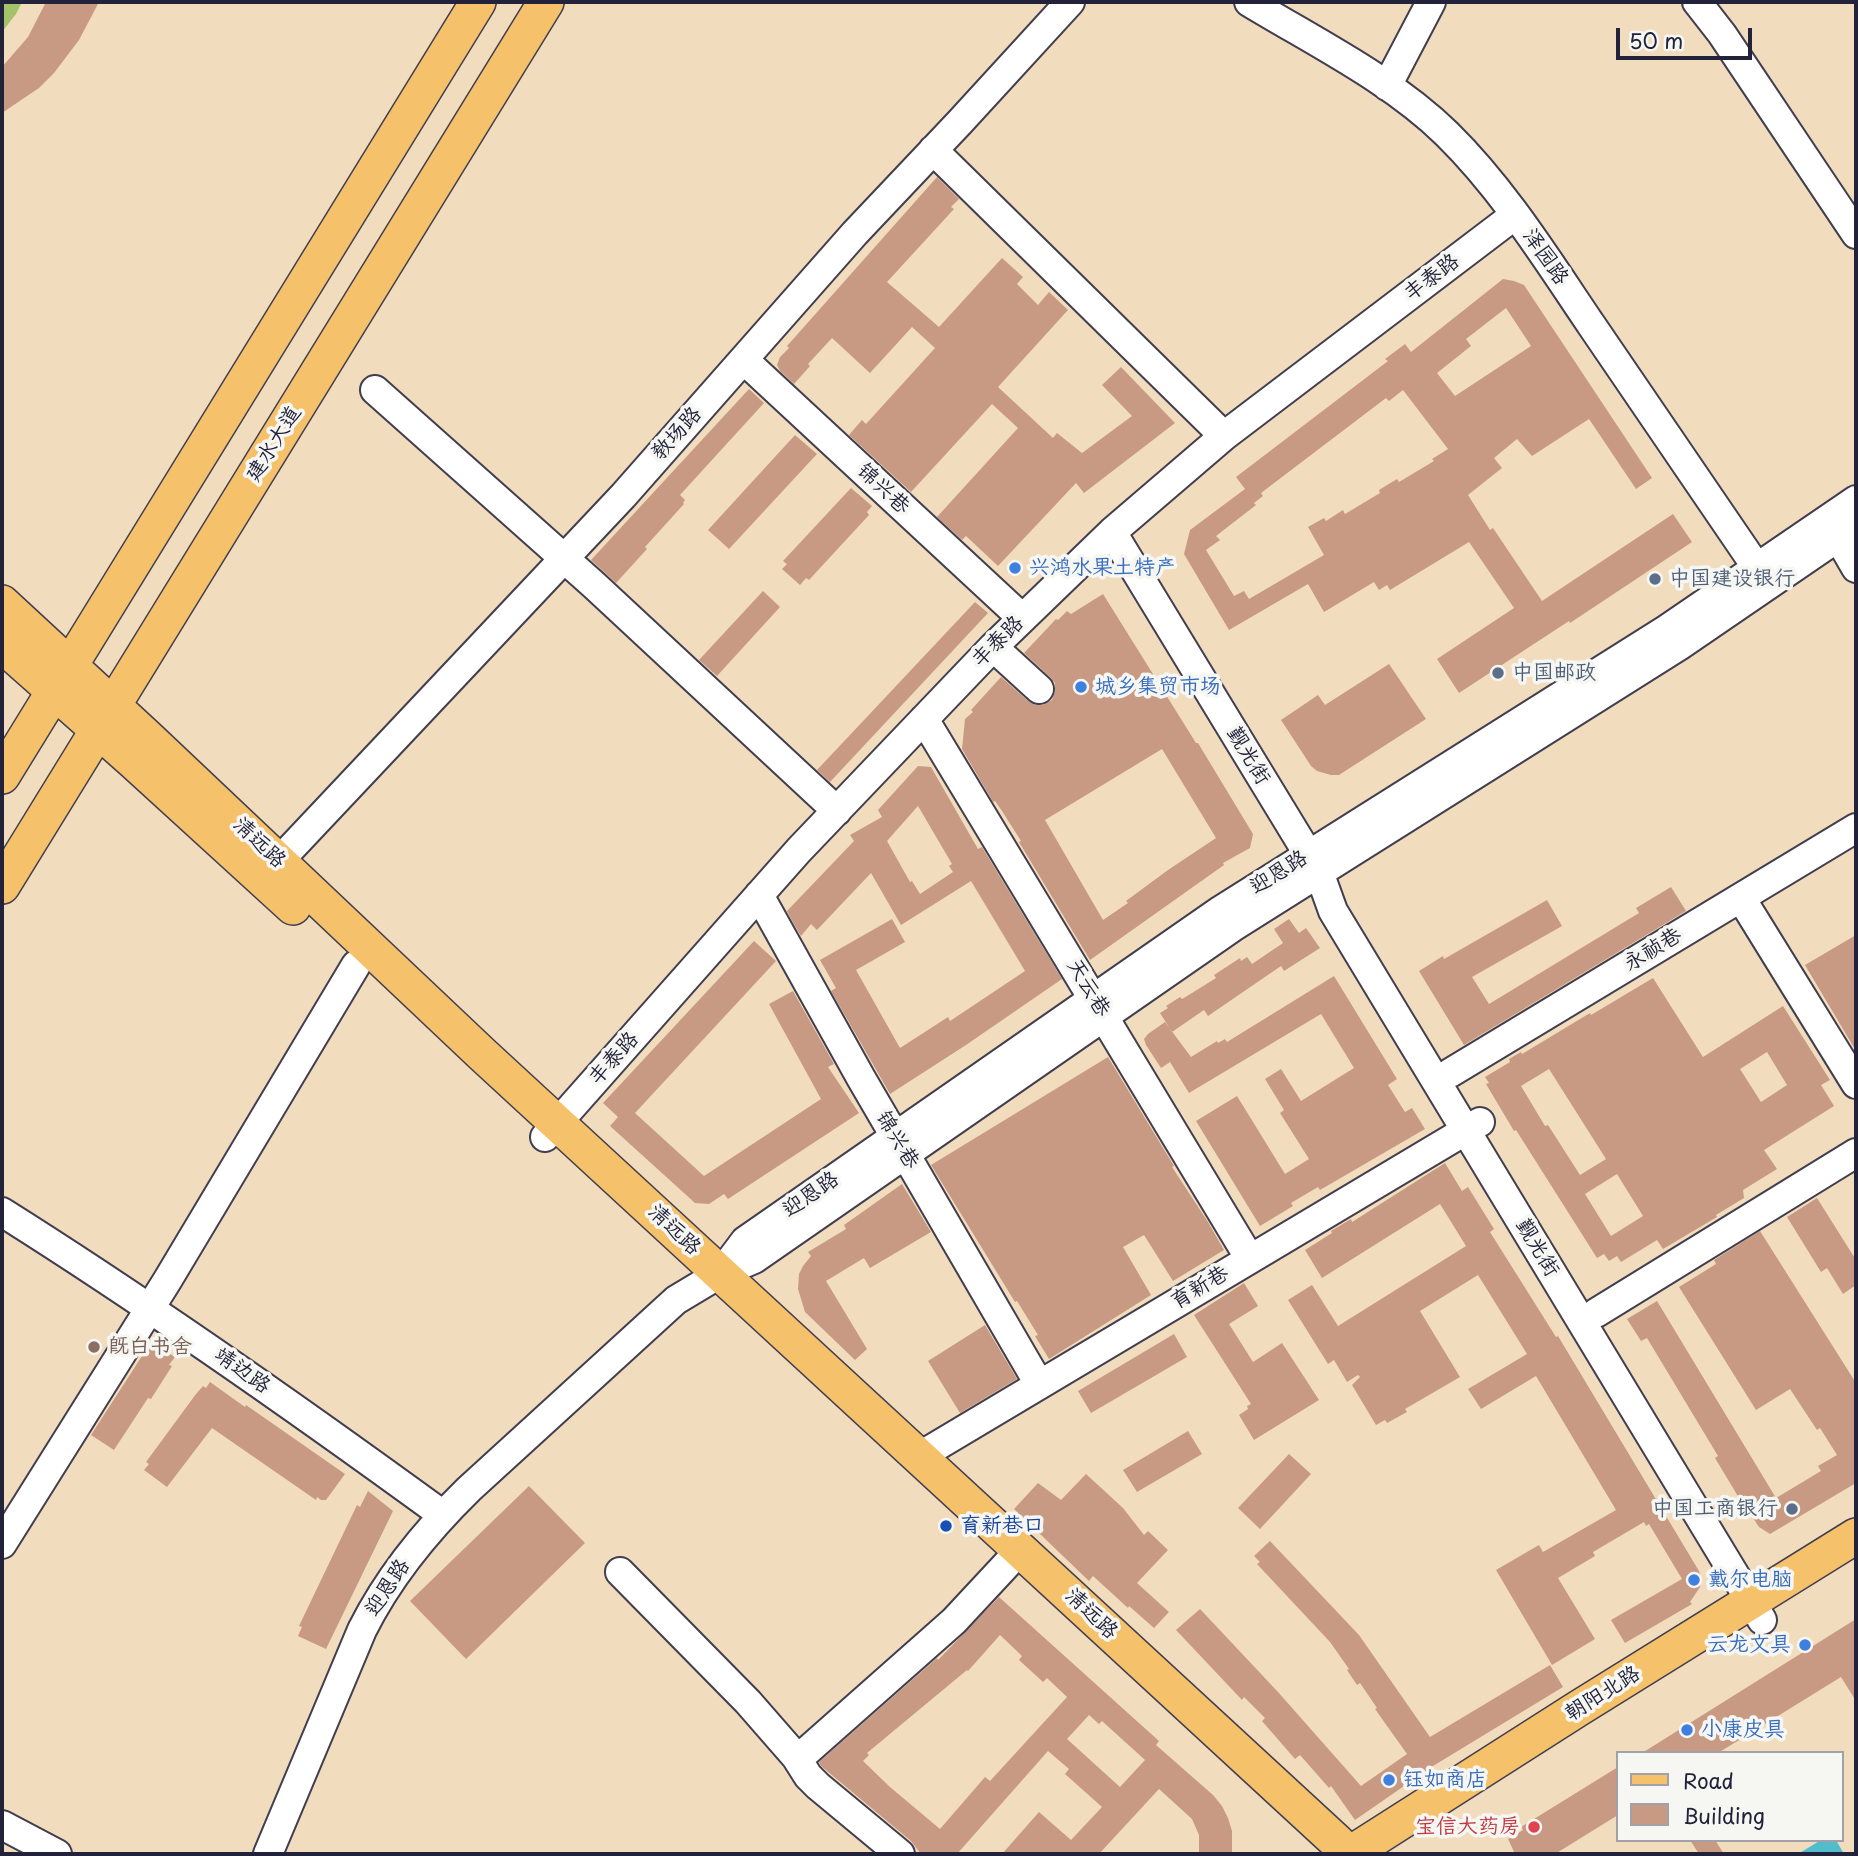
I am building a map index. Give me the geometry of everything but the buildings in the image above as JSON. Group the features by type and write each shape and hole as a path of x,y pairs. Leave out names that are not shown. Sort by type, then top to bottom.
{"main road":[{"path":"2,776 478,2"},
{"name":"建水大道","path":"2,886 545,2"},
{"name":"清远路","path":"2,603 62,679 356,965 551,1130 713,1278 919,1456 1349,1854"},
{"name":"清远路","path":"2,645 62,679"},
{"name":"清远路","path":"105,718 279,861 551,1130"},
{"name":"清远路","path":"713,1278 1008,1563 1301,1835 1318,1854"},
{"name":"朝阳北路","path":"1391,1854 1764,1606 1856,1536"},
{"name":"朝阳北路","path":"1349,1854 1579,1708 1764,1606 1856,1562"}],"street":[{"name":"教场路","path":"279,861 623,496 855,233 1070,2"},
{"name":"泽园路","path":"1249,2 1387,86 1425,114 1470,158 1515,215 1763,576"},
{"path":"1387,86 1431,2"},
{"path":"1697,2 1722,34 1856,234"},
{"path":"933,150 1224,436"},
{"name":"丰泰路","path":"551,1130 799,850 993,647 1112,532 1224,436 1515,215"},
{"name":"锦兴巷","path":"744,360 1023,618"},
{"path":"375,390 594,584 837,811"},
{"name":"迎恩路","path":"268,1854 362,1630 406,1559 469,1489 676,1300 713,1278 754,1259 900,1145 1099,1007 1222,910 1313,864 1679,646 1856,500"},
{"path":"1847,531 1856,568"},
{"name":"迎恩路","path":"1763,576 1847,531"},
{"name":"觐光街","path":"1112,532 1313,864 1333,911 1596,1313 1764,1606"},
{"path":"993,647 1039,689"},
{"name":"天云巷","path":"924,719 1250,1259"},
{"name":"永祯巷","path":"1450,1073 1856,828"},
{"name":"觐光街","path":"1313,864 1347,903 1450,1073 1473,1126 1764,1606"},
{"name":"锦兴巷","path":"760,895 861,1079 1039,1384"},
{"path":"1741,898 1856,1084"},
{"path":"2,1544 150,1308 356,965"},
{"name":"育新巷","path":"919,1456 1473,1126"},
{"path":"1596,1313 1856,1153"},
{"name":"靖边路","path":"2,1212 150,1308 443,1515"},
{"path":"798,1759 954,1621 1008,1563"},
{"path":"620,1572 748,1702 798,1759 808,1776 900,1854"},
{"path":"2,1825 57,1854"}],"green space":[{"path":"2,2 22,2 2,32"}],"water":[{"path":"1818,1842 1837,1842 1844,1854 1798,1854"}],"place":[{"name":"兴鸿水果土特产","path":"1015,568"},
{"name":"中国建设银行","path":"1655,579"},
{"name":"中国邮政","path":"1498,673"},
{"name":"城乡集贸市场","path":"1081,687"},
{"name":"既白书舍","path":"94,1347"},
{"name":"中国工商银行","path":"1792,1509"},
{"name":"育新巷口","path":"946,1526"},
{"name":"戴尔电脑","path":"1694,1580"},
{"name":"云龙文具","path":"1805,1645"},
{"name":"小康皮具","path":"1687,1730"},
{"name":"钰如商店","path":"1389,1780"},
{"name":"宝信大药房","path":"1534,1827"}]}
